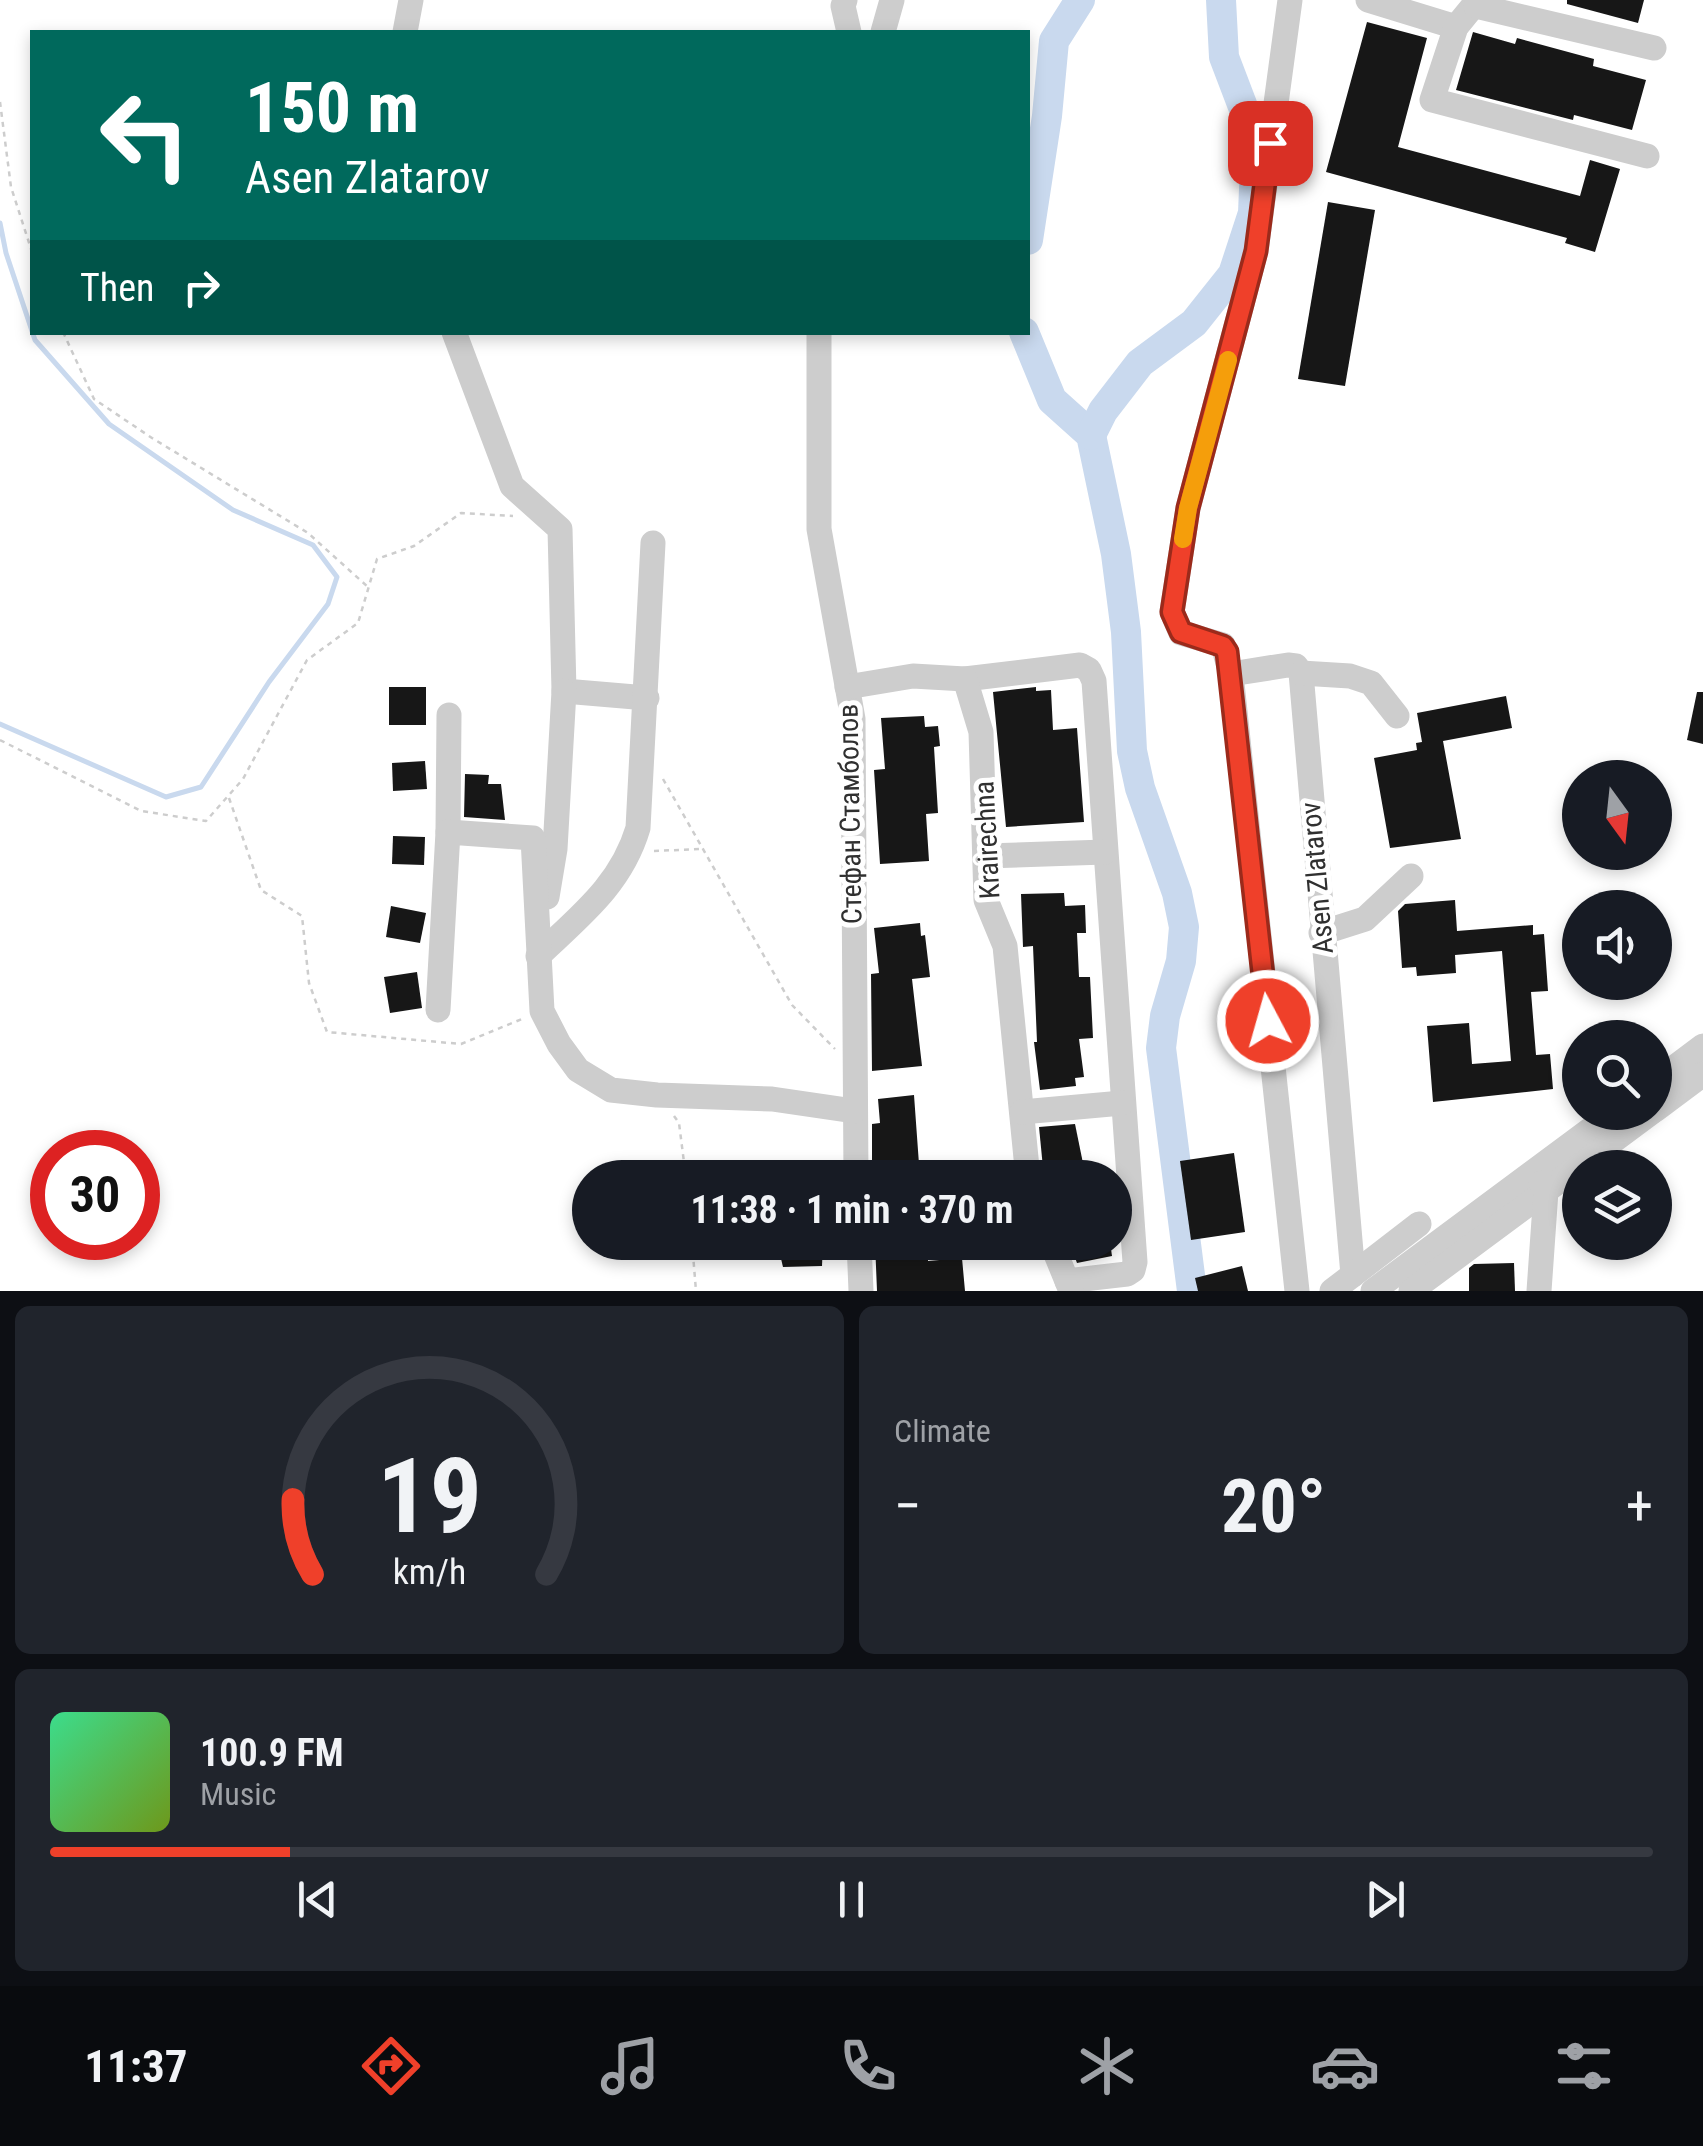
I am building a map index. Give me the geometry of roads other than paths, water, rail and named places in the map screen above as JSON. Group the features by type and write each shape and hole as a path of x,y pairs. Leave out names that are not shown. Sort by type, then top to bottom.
{"street":[{"path":"405,30 412,0"},
{"path":"845,0 849,30"},
{"path":"884,30 892,0"},
{"path":"1290,0 1256,251 1188,508 1172,612 1181,632 1223,646 1232,674 1298,1291"},
{"path":"1368,0 1456,27"},
{"path":"1647,156 1432,100 1456,27 1477,3 1654,48"},
{"path":"455,335 512,486 552,521 564,691 554,849 538,956"},
{"name":"Стефан Стамболов","path":"818,335 819,530 852,719 855,1160"},
{"path":"538,956 612,885 631,852 638,828 648,698 653,542"},
{"path":"1232,674 1288,664 1301,673 1350,676 1370,683 1396,716"},
{"path":"847,687 913,676 964,679 1080,665 1089,670 1094,681 1133,1270 1069,1286 1058,1260"},
{"name":"Asen Zlatarov","path":"1301,673 1353,1286"},
{"name":"Krairechna","path":"964,679 982,732 986,900 1005,946 1026,1160"},
{"path":"564,691 648,698"},
{"path":"438,1010 448,832 449,715"},
{"path":"448,832 533,838 542,1011 578,1070 612,1090 772,1099 854,1112"},
{"path":"985,856 1105,852"},
{"path":"1321,933 1365,919 1411,876"},
{"path":"1672,1075 1700,1063"},
{"path":"1700,1063 1703,1092"},
{"path":"1672,1092 1700,1063"},
{"path":"1022,1112 1122,1104"},
{"path":"1410,1291 1595,1130"},
{"path":"1353,1286 1622,1130"},
{"path":"1539,1291 1540,1181"},
{"path":"1353,1286 1419,1224"},
{"path":"860,1260 861,1291"}],"waterway":[{"path":"1030,227 1054,41 1080,0"},
{"path":"1091,435 1103,411 1140,363 1194,323 1233,274 1253,213 1256,141 1224,57 1221,0"},
{"path":"0,223 30,325"},
{"path":"0,724 166,797 201,787 269,682 328,604 337,577 313,545 233,510 109,424 33,335"},
{"path":"1025,335 1052,400 1091,435 1116,554 1126,632 1132,751 1184,927 1181,961 1165,1016 1161,1048 1192,1291"}]}
